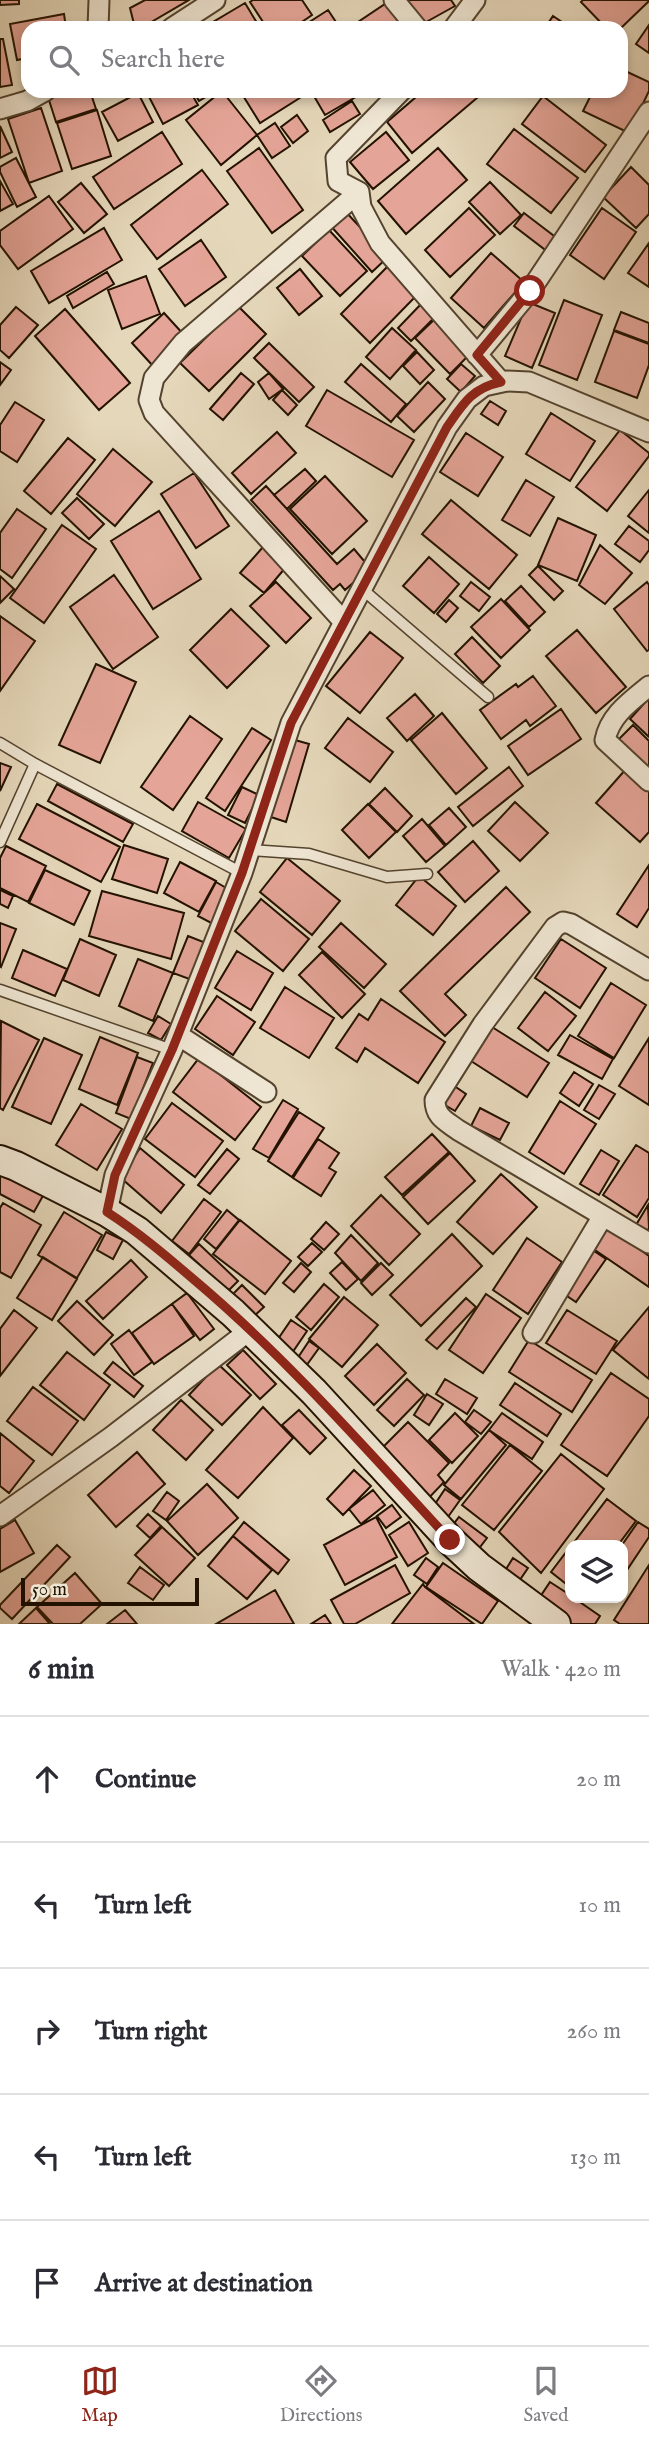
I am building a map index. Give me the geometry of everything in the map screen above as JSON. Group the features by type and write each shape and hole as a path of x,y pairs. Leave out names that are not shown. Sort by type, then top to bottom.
{"street":[{"path":"99,0 99,21"},
{"path":"183,21 215,0"},
{"path":"394,0 411,21"},
{"path":"459,21 475,0"},
{"path":"0,109 32,98"},
{"path":"359,192 338,181 336,158 394,98"},
{"path":"477,355 530,291 649,112"},
{"path":"359,192 361,207 380,243 501,382"},
{"path":"344,622 154,413 149,400 154,378 183,343 359,192"},
{"path":"107,1212 115,1175 175,1042 242,873 291,723 447,427 467,399 484,386 501,382 529,382 649,432"},
{"path":"649,686 621,709 607,728 605,740 649,781"},
{"path":"649,970 563,922 555,927 483,1024 435,1100 435,1110 439,1116 458,1130 649,1243"},
{"path":"175,1042 266,1092"},
{"path":"0,1160 107,1212 137,1231 250,1330 314,1392 450,1540 479,1567 556,1624"},
{"path":"533,1333 603,1216"},
{"path":"0,1516 111,1437 250,1330"}],"lane":[{"path":"362,589 488,697"},
{"path":"0,743 242,873"},
{"path":"0,842 35,764"},
{"path":"249,850 309,854 387,877 426,874"},
{"path":"0,990 175,1042"}],"building":[{"path":"0,0 19,0 19,4 0,5"},
{"path":"145,0 189,0 153,21 133,21 130,8"},
{"path":"302,0 312,15 303,21 262,21 250,2"},
{"path":"405,0 451,0 455,6 428,21 416,21"},
{"path":"649,0 628,21 599,21 581,2"},
{"path":"388,2 401,21 360,21"},
{"path":"245,3 256,21 215,21"},
{"path":"328,10 335,21 311,21"},
{"path":"64,14 65,21 26,21"},
{"path":"21,22 21,59 17,60 10,24"},
{"path":"649,25 649,53 636,44"},
{"path":"0,39 3,39 12,85 0,87"},
{"path":"628,72 649,82 649,91 629,133 583,111 590,98 628,98"},
{"path":"48,98 92,98 96,109 56,122"},
{"path":"129,98 141,98 153,122 118,141 102,112"},
{"path":"150,98 194,98 198,105 163,124"},
{"path":"213,98 228,98 257,135 221,165 186,120"},
{"path":"244,98 300,98 260,123"},
{"path":"315,98 354,98 325,115"},
{"path":"415,98 477,98 412,153 387,122"},
{"path":"542,98 546,98 606,145 585,172 522,124"},
{"path":"352,101 360,114 330,132 323,120"},
{"path":"41,108 62,171 29,183 8,119"},
{"path":"97,110 111,156 72,169 57,123"},
{"path":"297,115 308,131 293,143 281,127"},
{"path":"275,123 290,146 272,158 257,135"},
{"path":"0,126 12,152 0,158"},
{"path":"514,129 578,178 551,213 487,164"},
{"path":"162,132 182,164 114,209 93,177"},
{"path":"386,132 409,160 373,189 350,162"},
{"path":"259,148 303,210 272,233 227,171"},
{"path":"438,148 467,180 406,234 378,201"},
{"path":"16,158 36,197 17,207 0,172 0,167"},
{"path":"631,167 649,185 649,214 636,228 603,197"},
{"path":"202,170 228,204 157,259 131,225"},
{"path":"0,181 13,204 0,211"},
{"path":"490,182 521,215 500,234 469,202"},
{"path":"81,183 107,214 84,233 58,202"},
{"path":"49,196 73,229 18,269 0,245 0,231"},
{"path":"469,208 495,235 450,277 425,250"},
{"path":"602,208 636,232 604,279 570,255"},
{"path":"344,210 388,257 372,272 329,224"},
{"path":"524,213 558,239 548,252 514,226"},
{"path":"104,228 122,260 49,303 31,271"},
{"path":"329,230 367,271 340,296 302,256"},
{"path":"201,240 226,277 185,306 159,269"},
{"path":"649,243 649,287 628,273"},
{"path":"491,253 524,282 484,328 451,298"},
{"path":"388,266 417,295 370,343 341,314"},
{"path":"300,269 322,296 299,315 277,288"},
{"path":"107,272 114,284 73,308 67,296"},
{"path":"146,276 160,314 122,329 108,290"},
{"path":"564,300 602,315 577,380 539,365"},
{"path":"424,301 438,314 411,341 398,328"},
{"path":"528,302 555,313 532,368 505,356"},
{"path":"238,306 266,334 209,391 180,363"},
{"path":"16,307 38,325 9,358 0,350 0,325"},
{"path":"65,309 130,383 99,410 35,336"},
{"path":"621,312 649,323 649,343 614,330"},
{"path":"164,313 185,336 153,366 132,343"},
{"path":"438,316 472,352 450,374 415,338"},
{"path":"392,328 416,350 390,379 366,357"},
{"path":"614,331 649,344 649,365 637,398 595,382"},
{"path":"269,343 314,387 299,402 254,358"},
{"path":"417,352 434,370 420,384 403,366"},
{"path":"0,362 11,370 0,385"},
{"path":"361,364 406,404 391,422 345,382"},
{"path":"461,364 475,376 461,392 447,379"},
{"path":"241,373 254,384 223,420 210,409"},
{"path":"269,373 283,389 269,399 258,382"},
{"path":"428,382 445,399 414,432 397,416"},
{"path":"282,390 297,405 288,415 273,400"},
{"path":"327,390 414,440 392,477 306,426"},
{"path":"490,401 506,411 498,425 481,414"},
{"path":"15,402 44,420 17,462 0,451 0,425"},
{"path":"551,413 595,441 570,481 526,454"},
{"path":"620,430 649,453 649,456 607,511 576,487"},
{"path":"277,432 296,453 251,494 232,473"},
{"path":"466,433 503,457 478,496 440,472"},
{"path":"68,438 95,460 51,514 24,491"},
{"path":"113,449 152,482 115,526 77,494"},
{"path":"305,469 316,481 287,509 274,495"},
{"path":"194,473 229,526 196,548 161,494"},
{"path":"325,476 367,521 332,554 290,509"},
{"path":"526,480 554,497 530,536 502,520"},
{"path":"266,486 337,564 354,549 370,568 345,590 340,584 333,590 251,500"},
{"path":"649,490 649,533 628,516"},
{"path":"77,498 104,524 89,539 62,513"},
{"path":"451,500 517,555 489,589 422,534"},
{"path":"17,509 46,529 12,578 0,569 0,533"},
{"path":"159,511 201,579 153,609 111,541"},
{"path":"558,518 596,535 577,581 538,565"},
{"path":"62,525 96,549 44,623 10,598"},
{"path":"629,526 649,541 649,550 640,562 615,544"},
{"path":"600,545 632,573 605,604 579,585"},
{"path":"263,547 286,567 264,593 240,573"},
{"path":"429,557 459,584 434,613 403,586"},
{"path":"538,566 563,591 554,600 529,575"},
{"path":"114,575 158,637 113,669 70,607"},
{"path":"0,576 14,589 0,603"},
{"path":"276,582 311,618 286,643 250,606"},
{"path":"471,582 490,597 479,611 460,596"},
{"path":"647,582 649,650 647,651 614,609"},
{"path":"521,586 545,612 529,627 505,601"},
{"path":"501,599 530,630 501,658 471,627"},
{"path":"449,600 458,608 446,622 437,614"},
{"path":"231,609 269,646 227,688 190,650"},
{"path":"0,616 35,641 0,691"},
{"path":"577,630 626,687 596,713 546,656"},
{"path":"370,632 403,658 360,713 326,686"},
{"path":"472,637 500,666 483,683 455,654"},
{"path":"96,664 136,682 100,763 59,745"},
{"path":"533,676 556,706 530,726 526,720 501,739 480,710 516,684 518,687"},
{"path":"415,694 434,716 407,741 387,718"},
{"path":"649,698 649,737 630,719"},
{"path":"561,709 581,739 528,775 508,746"},
{"path":"442,713 487,768 456,794 411,740"},
{"path":"190,716 222,739 173,810 141,787"},
{"path":"348,718 393,752 370,782 325,748"},
{"path":"633,725 649,741 649,771 618,740"},
{"path":"252,728 271,740 225,811 206,798"},
{"path":"295,740 309,744 286,822 271,817"},
{"path":"0,763 11,767 0,791"},
{"path":"509,767 523,786 473,826 458,807"},
{"path":"626,769 649,789 649,832 640,842 596,803"},
{"path":"57,784 133,824 123,842 48,801"},
{"path":"242,787 259,795 245,823 228,815"},
{"path":"385,788 412,816 397,832 369,804"},
{"path":"198,802 246,829 229,858 182,831"},
{"path":"515,802 548,833 520,861 488,831"},
{"path":"37,804 120,847 101,882 19,839"},
{"path":"368,804 396,832 369,858 342,830"},
{"path":"449,808 466,827 446,845 429,825"},
{"path":"422,819 445,846 426,862 403,836"},
{"path":"473,841 499,871 465,902 438,872"},
{"path":"124,845 168,859 157,893 112,879"},
{"path":"6,846 46,866 28,902 0,888 0,858"},
{"path":"287,858 340,901 312,935 260,892"},
{"path":"180,862 216,881 199,912 164,893"},
{"path":"649,865 649,908 637,927 617,914"},
{"path":"45,870 90,891 74,925 29,903"},
{"path":"419,876 456,906 433,935 396,905"},
{"path":"216,882 233,892 215,925 198,916"},
{"path":"506,887 530,912 445,994 466,1015 445,1036 400,991"},
{"path":"0,890 13,896 8,908 0,904"},
{"path":"102,891 184,913 171,959 89,936"},
{"path":"261,899 309,939 283,971 235,931"},
{"path":"0,923 16,929 1,967 0,966"},
{"path":"341,923 386,964 364,988 319,947"},
{"path":"188,936 206,943 192,980 173,973"},
{"path":"80,939 116,955 99,996 63,980"},
{"path":"561,939 606,968 580,1008 535,978"},
{"path":"23,950 67,969 55,996 12,978"},
{"path":"237,951 273,973 251,1010 215,988"},
{"path":"322,952 365,994 342,1018 299,975"},
{"path":"138,959 173,973 153,1021 119,1006"},
{"path":"611,983 646,1005 614,1058 578,1036"},
{"path":"285,987 334,1018 309,1058 260,1028"},
{"path":"545,992 576,1016 548,1051 518,1028"},
{"path":"217,996 255,1022 233,1055 195,1029"},
{"path":"381,999 445,1042 418,1083 365,1048 357,1062 336,1048 359,1014 368,1020"},
{"path":"158,1016 171,1024 161,1040 148,1033"},
{"path":"1,1021 39,1040 3,1110 0,1108"},
{"path":"492,1027 549,1063 527,1097 471,1061"},
{"path":"570,1035 613,1059 602,1079 558,1055"},
{"path":"100,1037 138,1053 117,1105 79,1089"},
{"path":"44,1038 82,1055 51,1124 12,1107"},
{"path":"649,1038 649,1105 619,1086"},
{"path":"137,1057 153,1063 131,1119 116,1113"},
{"path":"199,1058 261,1107 235,1140 173,1092"},
{"path":"574,1072 593,1084 579,1106 560,1093"},
{"path":"450,1083 466,1094 455,1111 438,1101"},
{"path":"599,1085 615,1094 599,1119 584,1110"},
{"path":"283,1100 298,1109 269,1158 253,1149"},
{"path":"560,1101 596,1124 564,1174 529,1152"},
{"path":"172,1103 223,1141 195,1177 145,1139"},
{"path":"81,1104 122,1129 97,1170 56,1145"},
{"path":"480,1108 509,1123 500,1140 471,1126"},
{"path":"299,1112 324,1128 292,1177 268,1161"},
{"path":"432,1134 449,1152 402,1195 385,1177"},
{"path":"318,1139 339,1153 329,1168 336,1172 321,1196 293,1178"},
{"path":"636,1145 649,1153 649,1198 637,1217 603,1195"},
{"path":"140,1148 184,1185 161,1213 121,1178"},
{"path":"227,1149 239,1159 210,1194 198,1185"},
{"path":"601,1150 619,1161 599,1195 580,1184"},
{"path":"450,1153 475,1181 428,1224 403,1197"},
{"path":"0,1171 44,1194 34,1212 0,1194"},
{"path":"501,1174 537,1207 493,1254 457,1222"},
{"path":"381,1195 420,1234 389,1265 351,1226"},
{"path":"204,1199 221,1212 189,1254 172,1241"},
{"path":"3,1203 41,1225 11,1278 0,1272 0,1208"},
{"path":"648,1205 649,1228 647,1232 636,1225"},
{"path":"227,1210 239,1220 216,1249 204,1239"},
{"path":"64,1212 102,1235 77,1278 38,1255"},
{"path":"240,1220 291,1261 265,1294 213,1254"},
{"path":"326,1222 339,1234 324,1250 311,1239"},
{"path":"607,1226 649,1256 649,1287 592,1248"},
{"path":"106,1232 123,1240 113,1259 97,1250"},
{"path":"452,1234 482,1266 421,1326 390,1295"},
{"path":"351,1235 378,1263 361,1281 335,1253"},
{"path":"527,1238 562,1262 528,1314 493,1290"},
{"path":"312,1243 322,1252 308,1266 298,1257"},
{"path":"199,1244 238,1281 228,1291 189,1255"},
{"path":"591,1249 606,1259 576,1302 561,1292"},
{"path":"43,1257 77,1279 52,1320 17,1298"},
{"path":"131,1260 147,1277 103,1319 86,1301"},
{"path":"342,1262 358,1279 346,1290 330,1273"},
{"path":"301,1263 311,1272 294,1292 283,1283"},
{"path":"381,1263 393,1275 372,1295 361,1283"},
{"path":"324,1284 339,1297 311,1330 296,1317"},
{"path":"242,1285 264,1307 252,1318 231,1296"},
{"path":"187,1293 214,1329 200,1340 172,1304"},
{"path":"486,1294 521,1318 483,1373 449,1350"},
{"path":"344,1297 378,1325 342,1367 309,1339"},
{"path":"466,1298 476,1307 437,1349 426,1340"},
{"path":"77,1301 113,1335 94,1355 58,1321"},
{"path":"172,1304 194,1336 154,1364 132,1333"},
{"path":"649,1307 649,1379 613,1350"},
{"path":"14,1310 37,1328 0,1376 0,1329"},
{"path":"567,1310 617,1341 596,1374 546,1343"},
{"path":"291,1320 307,1331 292,1353 276,1342"},
{"path":"129,1330 152,1362 134,1375 111,1344"},
{"path":"529,1340 592,1380 572,1412 509,1372"},
{"path":"309,1341 319,1348 306,1366 297,1359"},
{"path":"377,1344 406,1373 374,1405 345,1376"},
{"path":"243,1350 276,1384 260,1399 227,1365"},
{"path":"67,1352 110,1385 84,1420 40,1385"},
{"path":"113,1362 143,1386 134,1397 104,1373"},
{"path":"218,1364 251,1395 222,1425 189,1395"},
{"path":"611,1373 649,1399 649,1416 607,1476 561,1445"},
{"path":"407,1379 424,1395 394,1426 377,1410"},
{"path":"445,1379 477,1398 467,1414 436,1394"},
{"path":"515,1383 561,1414 547,1436 500,1405"},
{"path":"33,1387 78,1421 52,1455 7,1421"},
{"path":"427,1394 443,1404 429,1425 414,1415"},
{"path":"181,1400 213,1430 186,1460 153,1430"},
{"path":"263,1407 293,1438 238,1498 206,1470"},
{"path":"299,1410 326,1438 310,1454 282,1425"},
{"path":"474,1410 491,1422 481,1434 465,1422"},
{"path":"455,1413 478,1436 452,1463 429,1440"},
{"path":"502,1413 543,1442 532,1459 489,1430"},
{"path":"408,1422 449,1463 438,1475 444,1482 424,1503 381,1449"},
{"path":"489,1430 506,1445 461,1499 444,1485"},
{"path":"0,1433 34,1461 9,1493 0,1486"},
{"path":"510,1445 542,1471 494,1530 462,1505"},
{"path":"137,1452 165,1484 116,1527 88,1495"},
{"path":"561,1454 604,1489 541,1573 499,1532"},
{"path":"354,1470 371,1486 343,1515 327,1499"},
{"path":"207,1484 238,1518 198,1555 167,1521"},
{"path":"445,1489 460,1500 448,1517 433,1507"},
{"path":"373,1490 385,1505 361,1524 349,1509"},
{"path":"167,1492 179,1501 166,1520 153,1511"},
{"path":"607,1499 636,1521 622,1540 576,1540"},
{"path":"392,1505 401,1517 386,1528 377,1516"},
{"path":"148,1514 161,1526 150,1538 137,1526"},
{"path":"376,1517 397,1557 345,1585 324,1545"},
{"path":"459,1517 487,1538 477,1551 449,1530"},
{"path":"15,1520 34,1553 0,1572 0,1529"},
{"path":"244,1522 289,1560 278,1574 233,1536"},
{"path":"409,1522 428,1553 408,1566 389,1535"},
{"path":"638,1522 649,1529 649,1537 628,1568 628,1540 625,1540"},
{"path":"162,1527 195,1558 169,1586 135,1555"},
{"path":"233,1536 272,1570 247,1599 208,1566"},
{"path":"57,1545 70,1557 12,1619 0,1605"},
{"path":"565,1554 565,1583 551,1572"},
{"path":"426,1558 438,1567 427,1584 414,1575"},
{"path":"513,1558 528,1568 515,1587 501,1577"},
{"path":"443,1563 498,1601 482,1624 426,1587"},
{"path":"395,1565 410,1593 355,1624 344,1624 331,1600"},
{"path":"649,1565 649,1624 620,1624 614,1620 625,1603 628,1603 628,1598"},
{"path":"140,1567 164,1585 153,1600 128,1583"},
{"path":"75,1573 102,1604 80,1624 53,1624 37,1607"},
{"path":"550,1582 565,1592 565,1603 581,1603 600,1616 595,1624 567,1624 536,1603"},
{"path":"423,1584 425,1587 474,1624 392,1624"},
{"path":"275,1590 294,1624 216,1624"},
{"path":"36,1608 50,1624 19,1624"},
{"path":"125,1610 137,1624 107,1624"},
{"path":"325,1615 331,1624 311,1624"}],"route":[{"path":"450,1540 314,1392 233,1313 137,1231 107,1212 115,1175 172,1050 242,873 291,723 447,427 467,399 484,386 501,382 477,355 530,291"}]}
